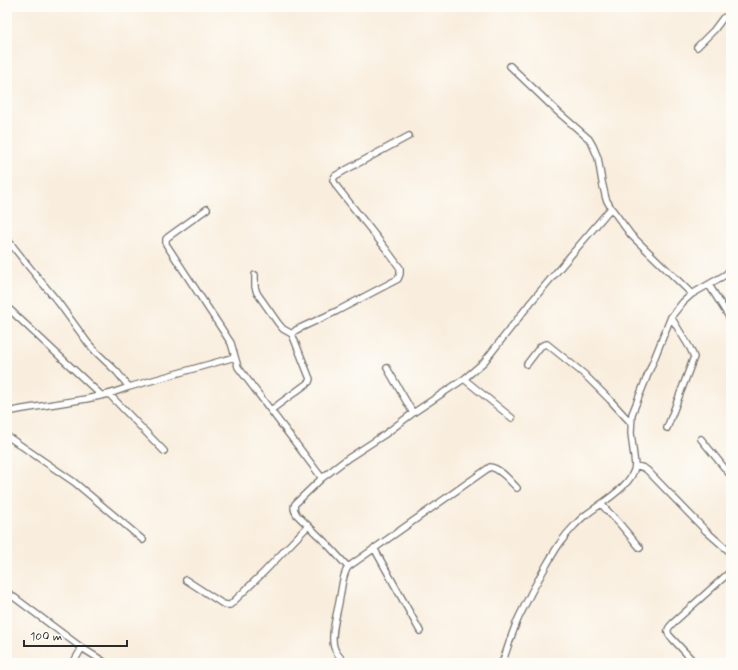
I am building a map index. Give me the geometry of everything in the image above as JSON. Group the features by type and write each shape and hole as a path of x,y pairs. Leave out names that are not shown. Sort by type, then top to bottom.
{"street":[{"path":"697,47 714,30 722,18 727,16 731,19"},
{"path":"510,66 558,112 589,139 598,158 606,199 610,208 631,235 692,294"},
{"path":"292,334 296,330 337,311 398,279 400,268 333,180 335,176 408,136"},
{"path":"348,567 297,515 294,507 295,504 322,478 347,459 464,379 484,362 531,302 610,208"},
{"path":"207,209 168,236 165,242 230,343 238,367 322,478"},
{"path":"7,239 58,302 88,343 117,372 129,387"},
{"path":"502,663 519,618 540,577 563,538 586,514 612,496 633,474 636,466 631,433 632,414 671,317 682,302 692,294 725,275 731,269"},
{"path":"255,275 255,287 257,293 278,324 292,334 310,380 271,410"},
{"path":"709,285 731,320"},
{"path":"7,307 101,395"},
{"path":"667,428 694,357 671,317"},
{"path":"527,364 540,347 547,344 584,374 631,424"},
{"path":"7,412 109,394 235,357"},
{"path":"387,368 413,413"},
{"path":"464,379 512,418"},
{"path":"109,394 164,451"},
{"path":"7,436 74,482 143,540"},
{"path":"701,439 731,476"},
{"path":"636,466 647,470 706,531 731,553"},
{"path":"345,663 337,654 333,644 334,629 344,573 348,567 490,467 499,471 517,488"},
{"path":"601,504 640,548"},
{"path":"186,580 223,604 227,606 230,605 308,526"},
{"path":"374,548 420,631"},
{"path":"695,663 669,635 668,630 673,623 731,571"},
{"path":"7,592 82,648 106,663"},
{"path":"73,663 82,648"}]}
